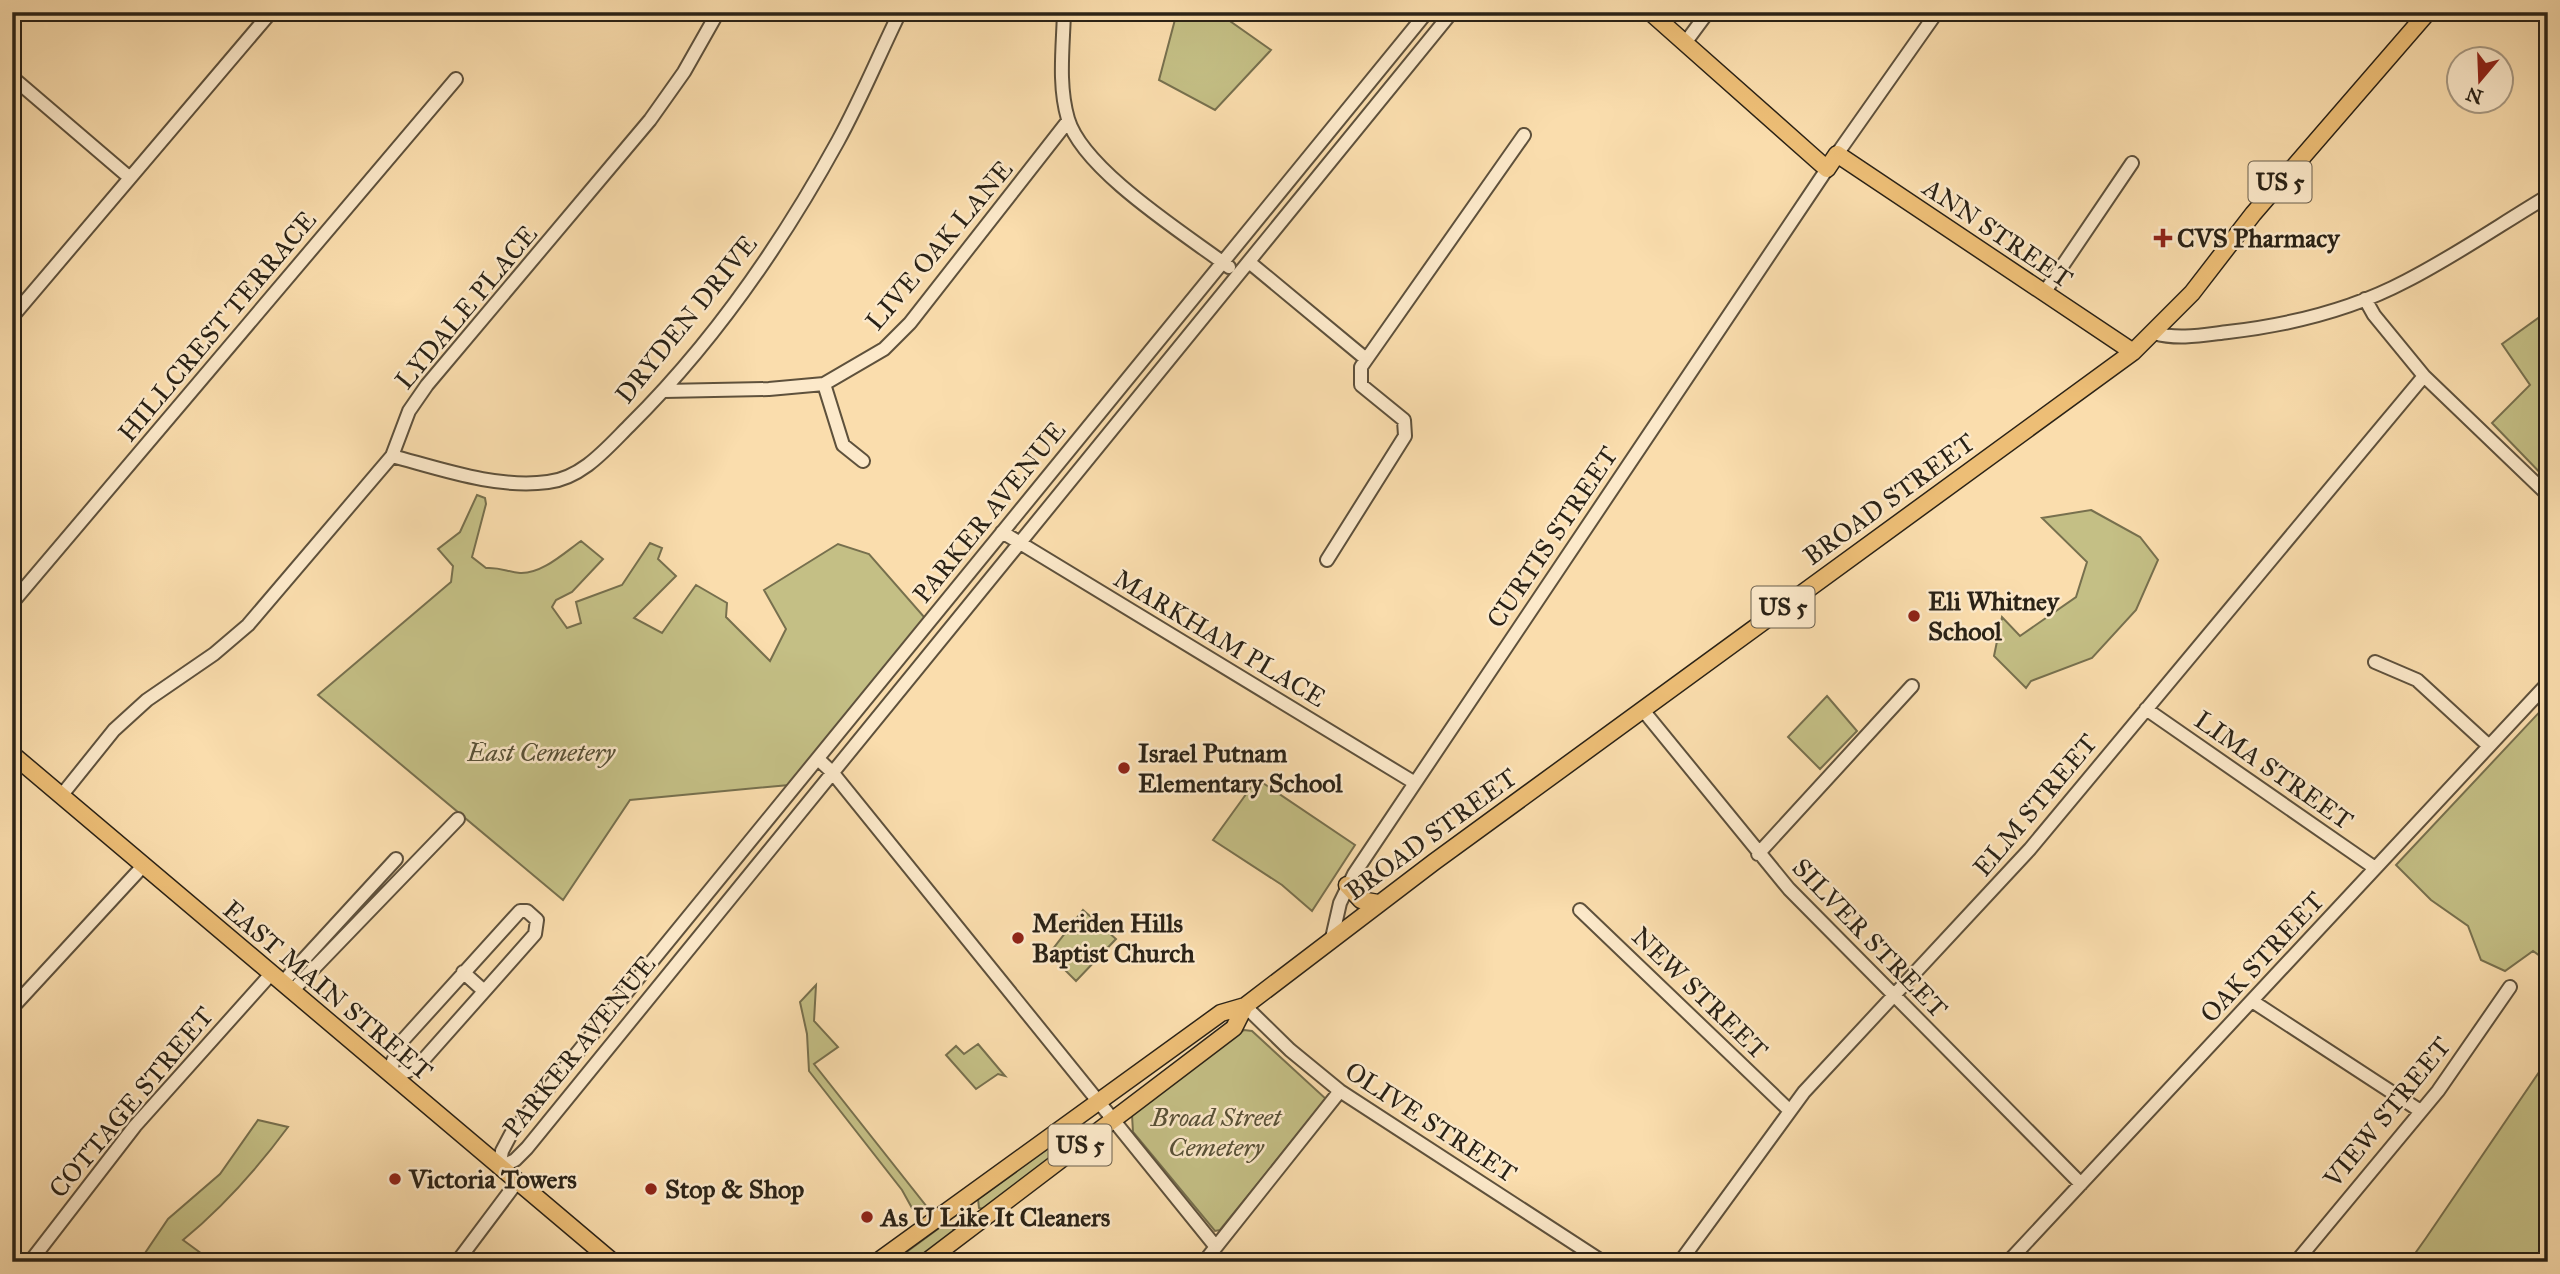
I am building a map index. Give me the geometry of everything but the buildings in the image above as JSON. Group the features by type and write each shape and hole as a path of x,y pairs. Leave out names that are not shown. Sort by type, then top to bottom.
{"main road":[{"path":"1650,12 1827,169 1837,154"},
{"name":"BROAD STREET","path":"877,1262 1222,1013 1245,1006 1378,903 2133,352 2192,293 2253,214 2428,12"},
{"name":"ANN STREET","path":"1837,154 2133,352"},
{"name":"EAST MAIN STREET","path":"12,754 613,1262"},
{"path":"1347,885 1361,900 1378,903"},
{"name":"BROAD STREET","path":"926,1262 1234,1028 1245,1006"},
{"path":"956,1205 973,1227"}],"street":[{"path":"12,317 271,12"},
{"name":"LYDALE PLACE","path":"61,796 122,723 248,625 392,456 409,411 427,384 650,120 684,72 718,12"},
{"name":"DRYDEN DRIVE","path":"392,456 469,476 519,482 549,482 580,471 664,391 772,249 838,141 900,12"},
{"path":"1065,12 1062,87 1068,121 1082,147 1104,170 1238,275"},
{"name":"PARKER AVENUE","path":"499,1168 502,1151 511,1134 1427,12"},
{"name":"PARKER AVENUE","path":"499,1168 515,1160 527,1148 1452,12"},
{"path":"1685,43 1708,12"},
{"path":"1837,154 1937,12"},
{"path":"1415,27 1430,39"},
{"path":"12,77 130,178"},
{"name":"HILLCREST TERRACE","path":"12,603 456,79"},
{"name":"LIVE OAK LANE","path":"664,391 769,389 824,384 884,349 910,323 1068,121"},
{"path":"1327,560 1405,436 1404,420 1361,385 1361,367 1524,135"},
{"path":"1320,143 1335,156"},
{"path":"2044,293 2132,163"},
{"name":"CURTIS STREET","path":"1332,938 1347,885 1827,169"},
{"path":"2154,333 2185,337 2258,329 2320,314 2365,299 2405,282 2548,196"},
{"path":"1249,262 1366,359"},
{"path":"2365,299 2380,323 2424,376 2548,495"},
{"name":"ELM STREET","path":"1680,1262 1789,1110 2031,849 2424,376"},
{"path":"824,384 843,446 863,461"},
{"path":"1112,397 1128,410"},
{"name":"MARKHAM PLACE","path":"1002,532 1415,783"},
{"path":"902,656 917,668"},
{"path":"2375,662 2417,680 2489,746"},
{"name":"OAK STREET","path":"2008,1262 2548,683"},
{"path":"1758,854 1912,686"},
{"name":"SILVER STREET","path":"1642,709 1758,854 2081,1184"},
{"name":"LIMA STREET","path":"2146,709 2375,868"},
{"path":"818,759 832,772 1114,1120 1211,1257 1340,1091"},
{"path":"282,983 384,896 458,819"},
{"path":"282,983 396,859"},
{"path":"12,1008 143,866"},
{"path":"371,886 384,896"},
{"path":"695,909 711,921"},
{"name":"NEW STREET","path":"1580,910 1789,1110"},
{"path":"520,911 532,914 537,920 535,934 484,991 425,1058 408,1071 391,1076 393,1061 404,1039 514,915 520,911"},
{"path":"463,972 484,991"},
{"name":"COTTAGE STREET","path":"30,1262 135,1126 282,983"},
{"name":"VIEW STREET","path":"2296,1262 2419,1110 2438,1091 2510,987"},
{"path":"2252,1001 2419,1110"},
{"name":"OLIVE STREET","path":"1245,1006 1290,1050 1340,1091 1603,1262"},
{"path":"457,1262 517,1182"}],"green space":[{"path":"1177,12 1217,12 1271,50 1215,110 1159,80"},
{"path":"2548,311 2548,481 2492,423 2530,385 2502,344"},
{"name":"East Cemetery","path":"477,495 485,498 486,504 472,557 486,568 520,573 536,570 581,541 603,559 572,592 556,600 552,607 567,628 581,623 576,602 622,585 650,543 662,548 658,559 676,576 634,618 662,633 696,585 727,603 726,617 770,661 786,629 764,590 838,544 869,554 925,618 789,785 630,800 563,900 318,695 451,582 453,566 438,549 460,532"},
{"path":"2091,510 2140,537 2158,560 2136,610 2092,658 2031,681 2026,688 1994,656 2002,617 2020,636 2076,597 2087,562 2042,518"},
{"path":"1827,696 1857,731 1820,769 1788,737"},
{"path":"2548,703 2548,962 2533,951 2505,971 2481,960 2468,926 2431,900 2396,865"},
{"path":"1257,779 1355,845 1312,911 1282,885 1213,840"},
{"path":"1083,910 1116,939 1076,981 1049,954"},
{"path":"816,985 814,1021 838,1047 814,1064 927,1207 922,1210 912,1208 902,1190 809,1071 807,1034 800,1002"},
{"name":"Broad Street Cemetery","path":"1244,1030 1252,1031 1326,1099 1220,1230 1215,1231 1133,1132 1132,1115"},
{"path":"978,1044 1005,1076 998,1074 976,1089 946,1055 956,1046 964,1054"},
{"path":"2548,1059 2548,1262 2409,1262 2426,1238"},
{"path":"258,1120 288,1127 239,1187 183,1240 213,1262 139,1262 168,1219 220,1174"},
{"path":"1083,1123 1088,1130 984,1209 979,1208 978,1199"},
{"path":"946,1223 952,1225 954,1232 915,1262 893,1262"}],"place":[{"name":"CVS Pharmacy","path":"2163,238"},
{"name":"Eli Whitney School","path":"1914,616"},
{"name":"Israel Putnam Elementary School","path":"1124,768"},
{"name":"Meriden Hills Baptist Church","path":"1018,938"},
{"name":"Victoria Towers","path":"395,1179"},
{"name":"Stop & Shop","path":"651,1189"},
{"name":"As U Like It Cleaners","path":"867,1217"}]}
